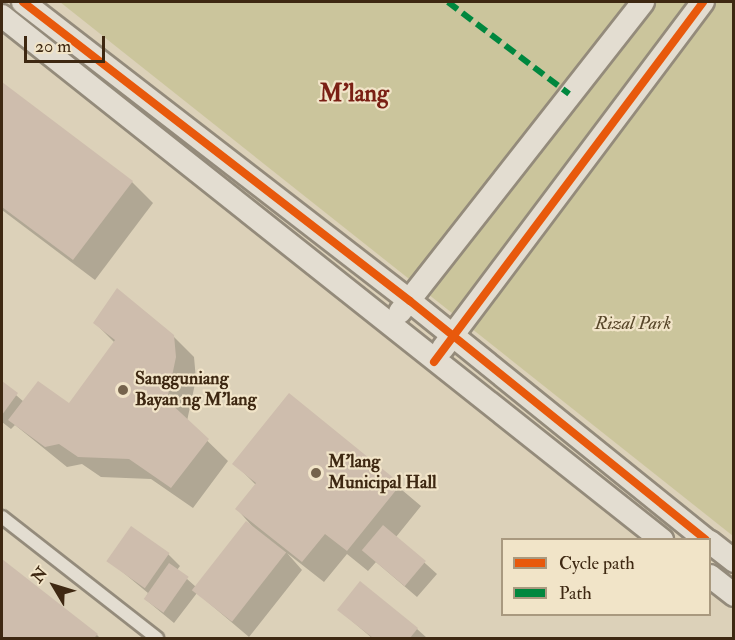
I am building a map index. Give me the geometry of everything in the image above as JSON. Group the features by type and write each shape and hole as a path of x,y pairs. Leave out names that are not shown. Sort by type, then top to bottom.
{"street":[{"path":"23,2 410,301 704,538"},
{"path":"389,325 643,2"},
{"path":"434,362 703,2"},
{"path":"2,16 434,362 659,538"},
{"path":"711,543 734,561"},
{"path":"711,577 734,595"}],"lane":[{"path":"2,517 157,639"}],"green space":[{"name":"Rizal Park","path":"60,2 733,2 733,536"}],"building":[{"path":"2,82 133,181 73,260 2,207"},
{"name":"Sangguniang Bayan ng M'lang","path":"117,288 174,335 176,357 167,400 209,439 171,488 129,459 78,457 59,444 45,447 8,420 38,381 69,403 115,340 93,323"},
{"path":"2,381 18,393 2,415"},
{"name":"M'lang Municipal Hall","path":"289,393 401,484 347,551 325,534 302,562 235,509 256,483 232,464"},
{"path":"246,521 286,552 232,622 192,590"},
{"path":"383,525 426,561 405,586 362,550"},
{"path":"131,526 170,553 145,588 106,561"},
{"path":"2,559 98,634 94,638 2,638"},
{"path":"169,563 189,577 163,613 144,599"},
{"path":"360,581 418,628 410,638 373,638 337,610"}],"marked path":[{"path":"448,2 569,94"}],"cycle path":[{"path":"23,2 410,301 704,538"},
{"path":"434,362 703,2"}],"place":[{"name":"Sangguniang Bayan ng M'lang","path":"123,390"},
{"name":"M'lang Municipal Hall","path":"316,473"}],"district":[{"name":"M'lang","path":"354,94"}]}
